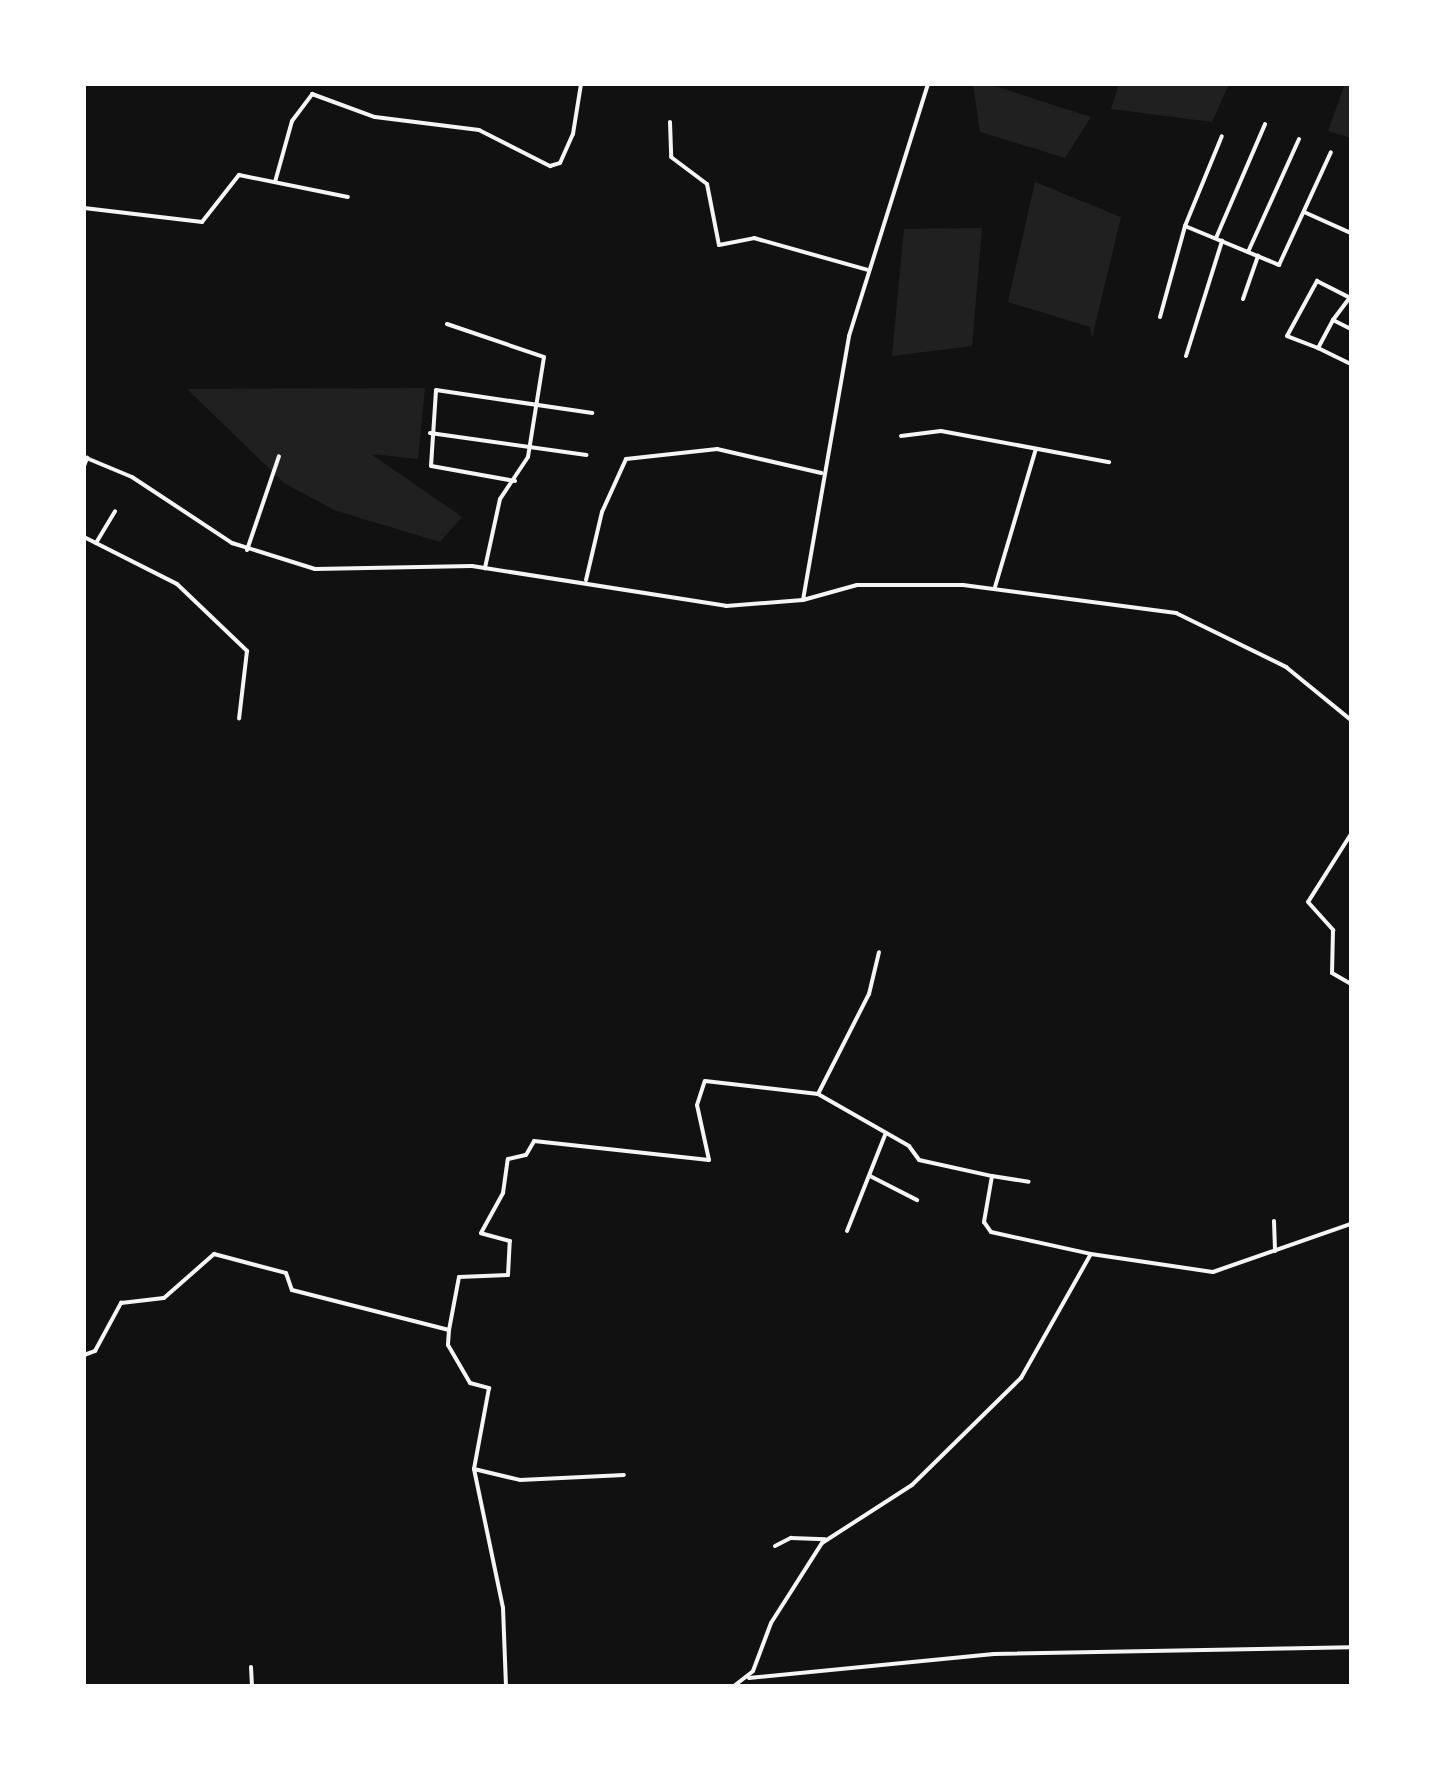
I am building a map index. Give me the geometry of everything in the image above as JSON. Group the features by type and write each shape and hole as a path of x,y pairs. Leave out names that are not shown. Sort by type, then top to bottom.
{"street":[{"path":"275,182 305,96 375,117 479,130 550,166 560,163 573,134 581,84"},
{"path":"803,600 821,473 868,270 928,84"},
{"path":"670,122 671,157 708,187 719,245 754,238 868,270"},
{"path":"1216,238 1265,124"},
{"path":"1160,317 1185,226 1222,136"},
{"path":"1248,252 1299,139"},
{"path":"1185,226 1279,265 1331,152"},
{"path":"84,208 202,222 235,176 348,197"},
{"path":"1304,212 1351,233"},
{"path":"1186,356 1222,241"},
{"path":"1243,299 1258,256"},
{"path":"1318,348 1350,296 1317,281 1287,336 1351,364"},
{"path":"1333,320 1351,329"},
{"path":"447,324 539,350 544,366 529,448 515,481 500,499 485,568"},
{"path":"515,481 434,469 430,433 436,390 592,413"},
{"path":"901,436 941,431 1109,462"},
{"path":"430,433 586,455"},
{"path":"586,580 602,512 626,459 717,449 821,473"},
{"path":"995,587 1036,449"},
{"path":"247,550 279,456"},
{"path":"84,466 85,458 132,477 247,550 315,569 485,568 586,580 714,605 803,600 857,585 995,587 1199,620 1286,667 1351,720"},
{"path":"96,543 115,511"},
{"path":"84,537 177,584 247,651 239,719"},
{"path":"1351,834 1308,902 1333,930 1332,973 1351,984"},
{"path":"818,1094 869,994 879,952"},
{"path":"506,1686 503,1608 474,1469 489,1388 470,1383 448,1345 459,1277 507,1277 510,1241 481,1233 503,1193 508,1159 526,1155 530,1143 709,1160 697,1105 701,1084 818,1094 919,1160 1029,1182"},
{"path":"847,1231 861,1184 870,1176 885,1135"},
{"path":"870,1176 917,1200"},
{"path":"992,1176 984,1222 991,1232 1091,1254 1213,1272 1351,1224"},
{"path":"1274,1221 1275,1251"},
{"path":"84,1355 95,1351 121,1303 164,1298 214,1254 286,1273 292,1290 449,1330"},
{"path":"749,1678 771,1623 828,1539 912,1485 1021,1378 1091,1254"},
{"path":"474,1469 520,1480 624,1475"},
{"path":"775,1546 788,1538 828,1539"},
{"path":"734,1686 749,1678 994,1654 1351,1647"},
{"path":"251,1667 252,1686"}],"shaded area":[{"path":"973,84 988,84 1091,117 1065,158 980,132"},
{"path":"1119,84 1229,84 1212,122 1111,109"},
{"path":"1345,84 1351,84 1351,138 1328,131"},
{"path":"1035,182 1121,217 1092,338 1090,327 1008,302"},
{"path":"982,228 972,346 892,356 904,229"},
{"path":"425,388 418,459 371,454 462,517 440,542 334,510 284,483 187,389"}]}
